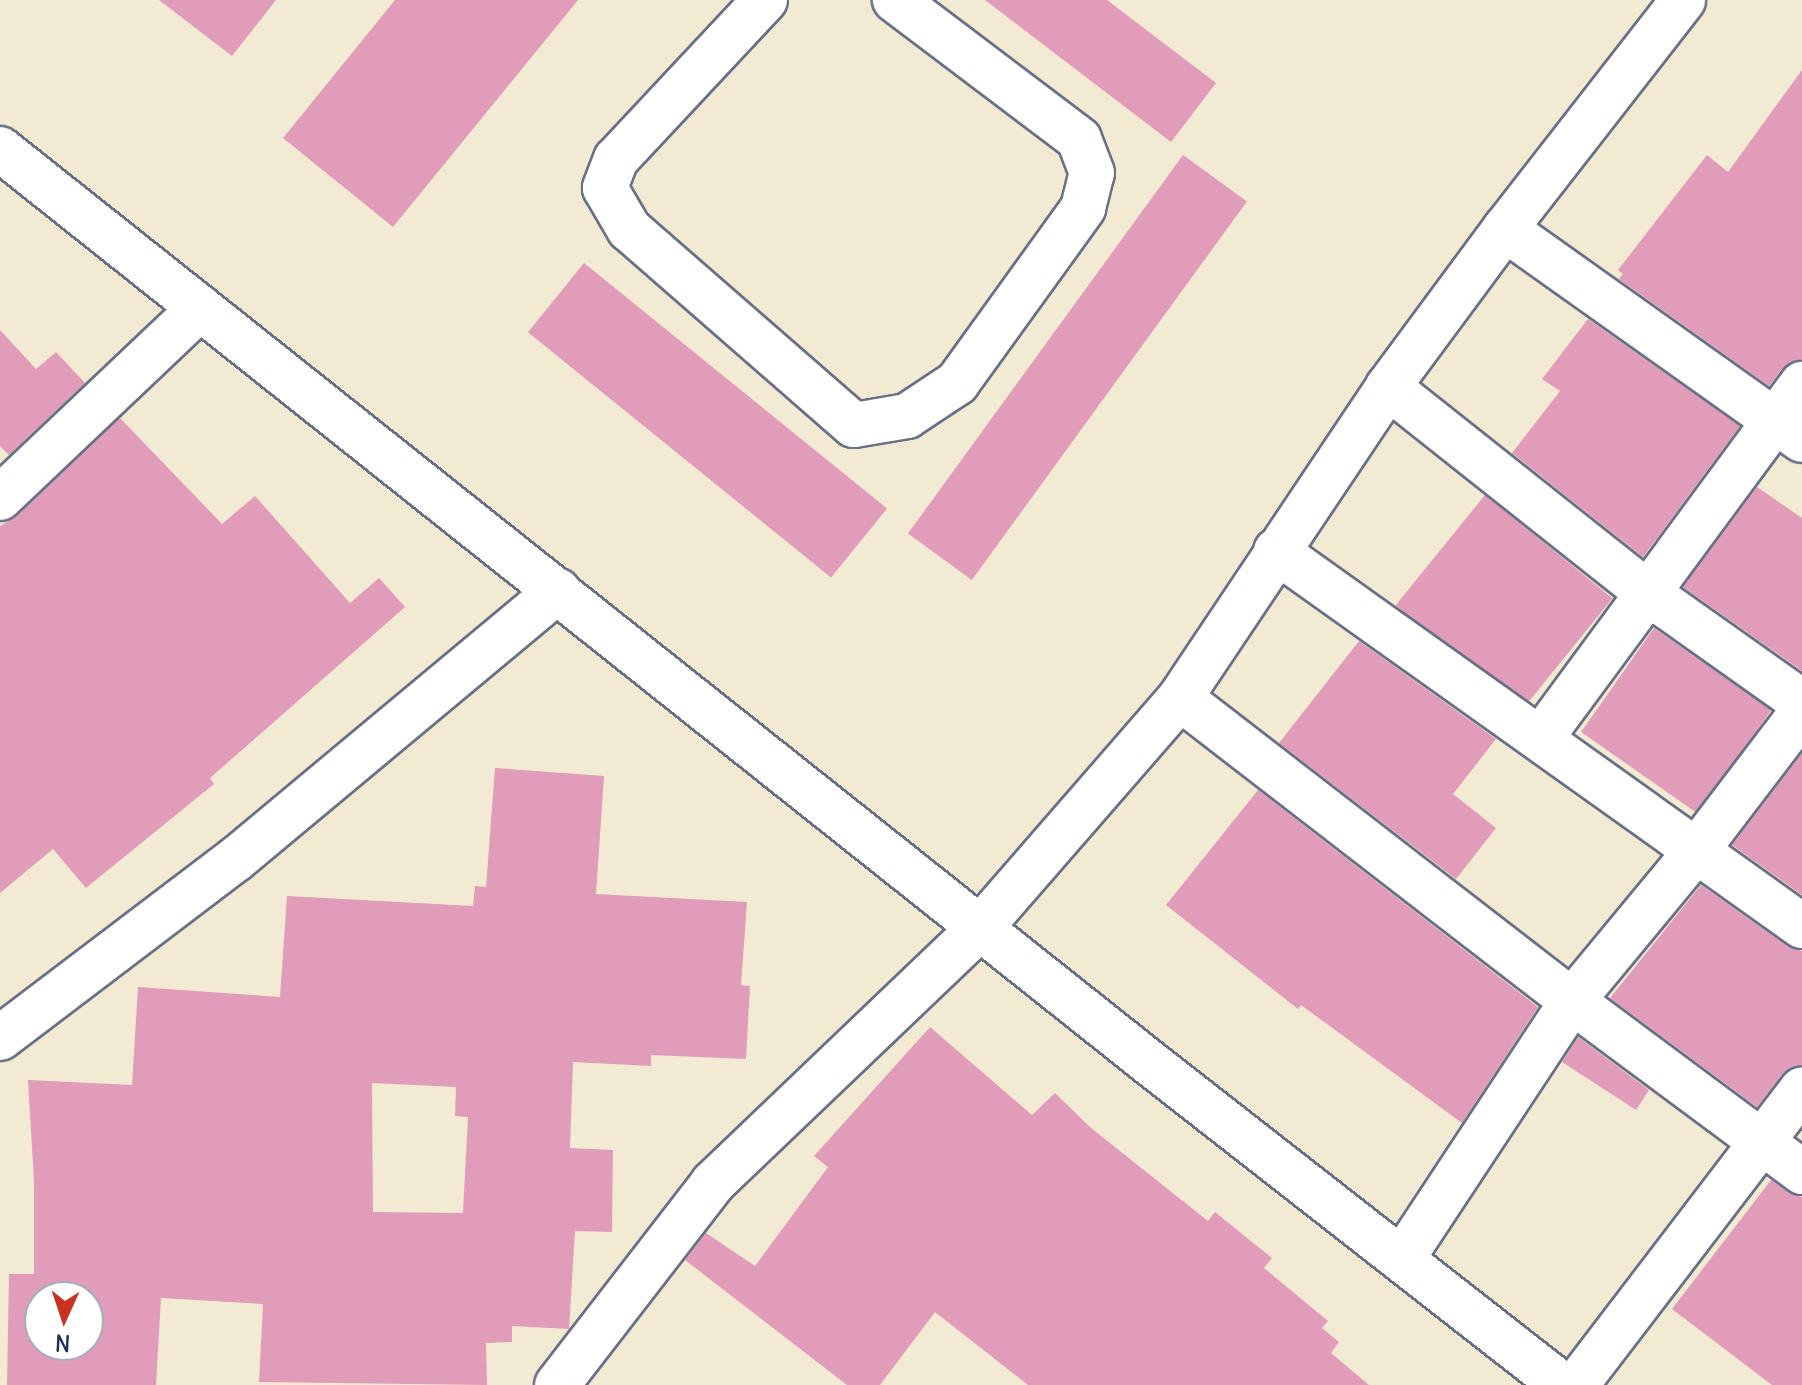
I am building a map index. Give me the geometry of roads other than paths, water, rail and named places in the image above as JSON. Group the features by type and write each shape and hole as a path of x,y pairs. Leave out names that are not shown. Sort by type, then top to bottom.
{"street":[{"path":"765,0 616,159 605,188 629,229 854,425 907,416 957,383 1083,208 1092,173 1079,139 895,0"},
{"path":"557,1385 713,1183 981,927 1180,698 1388,387 1505,229 1683,0"},
{"path":"0,149 1562,1385"},
{"path":"1505,229 1788,430"},
{"path":"0,498 200,308"},
{"path":"1541,738 1648,593 1788,430 1802,384"},
{"path":"1388,387 1648,593 1802,702"},
{"path":"1276,551 1802,926"},
{"path":"0,1038 236,859 558,591"},
{"path":"1180,698 1572,1001 1802,1172"},
{"path":"1402,1259 1572,1001 1697,850 1802,712"},
{"path":"1576,1385 1802,1089"}]}
